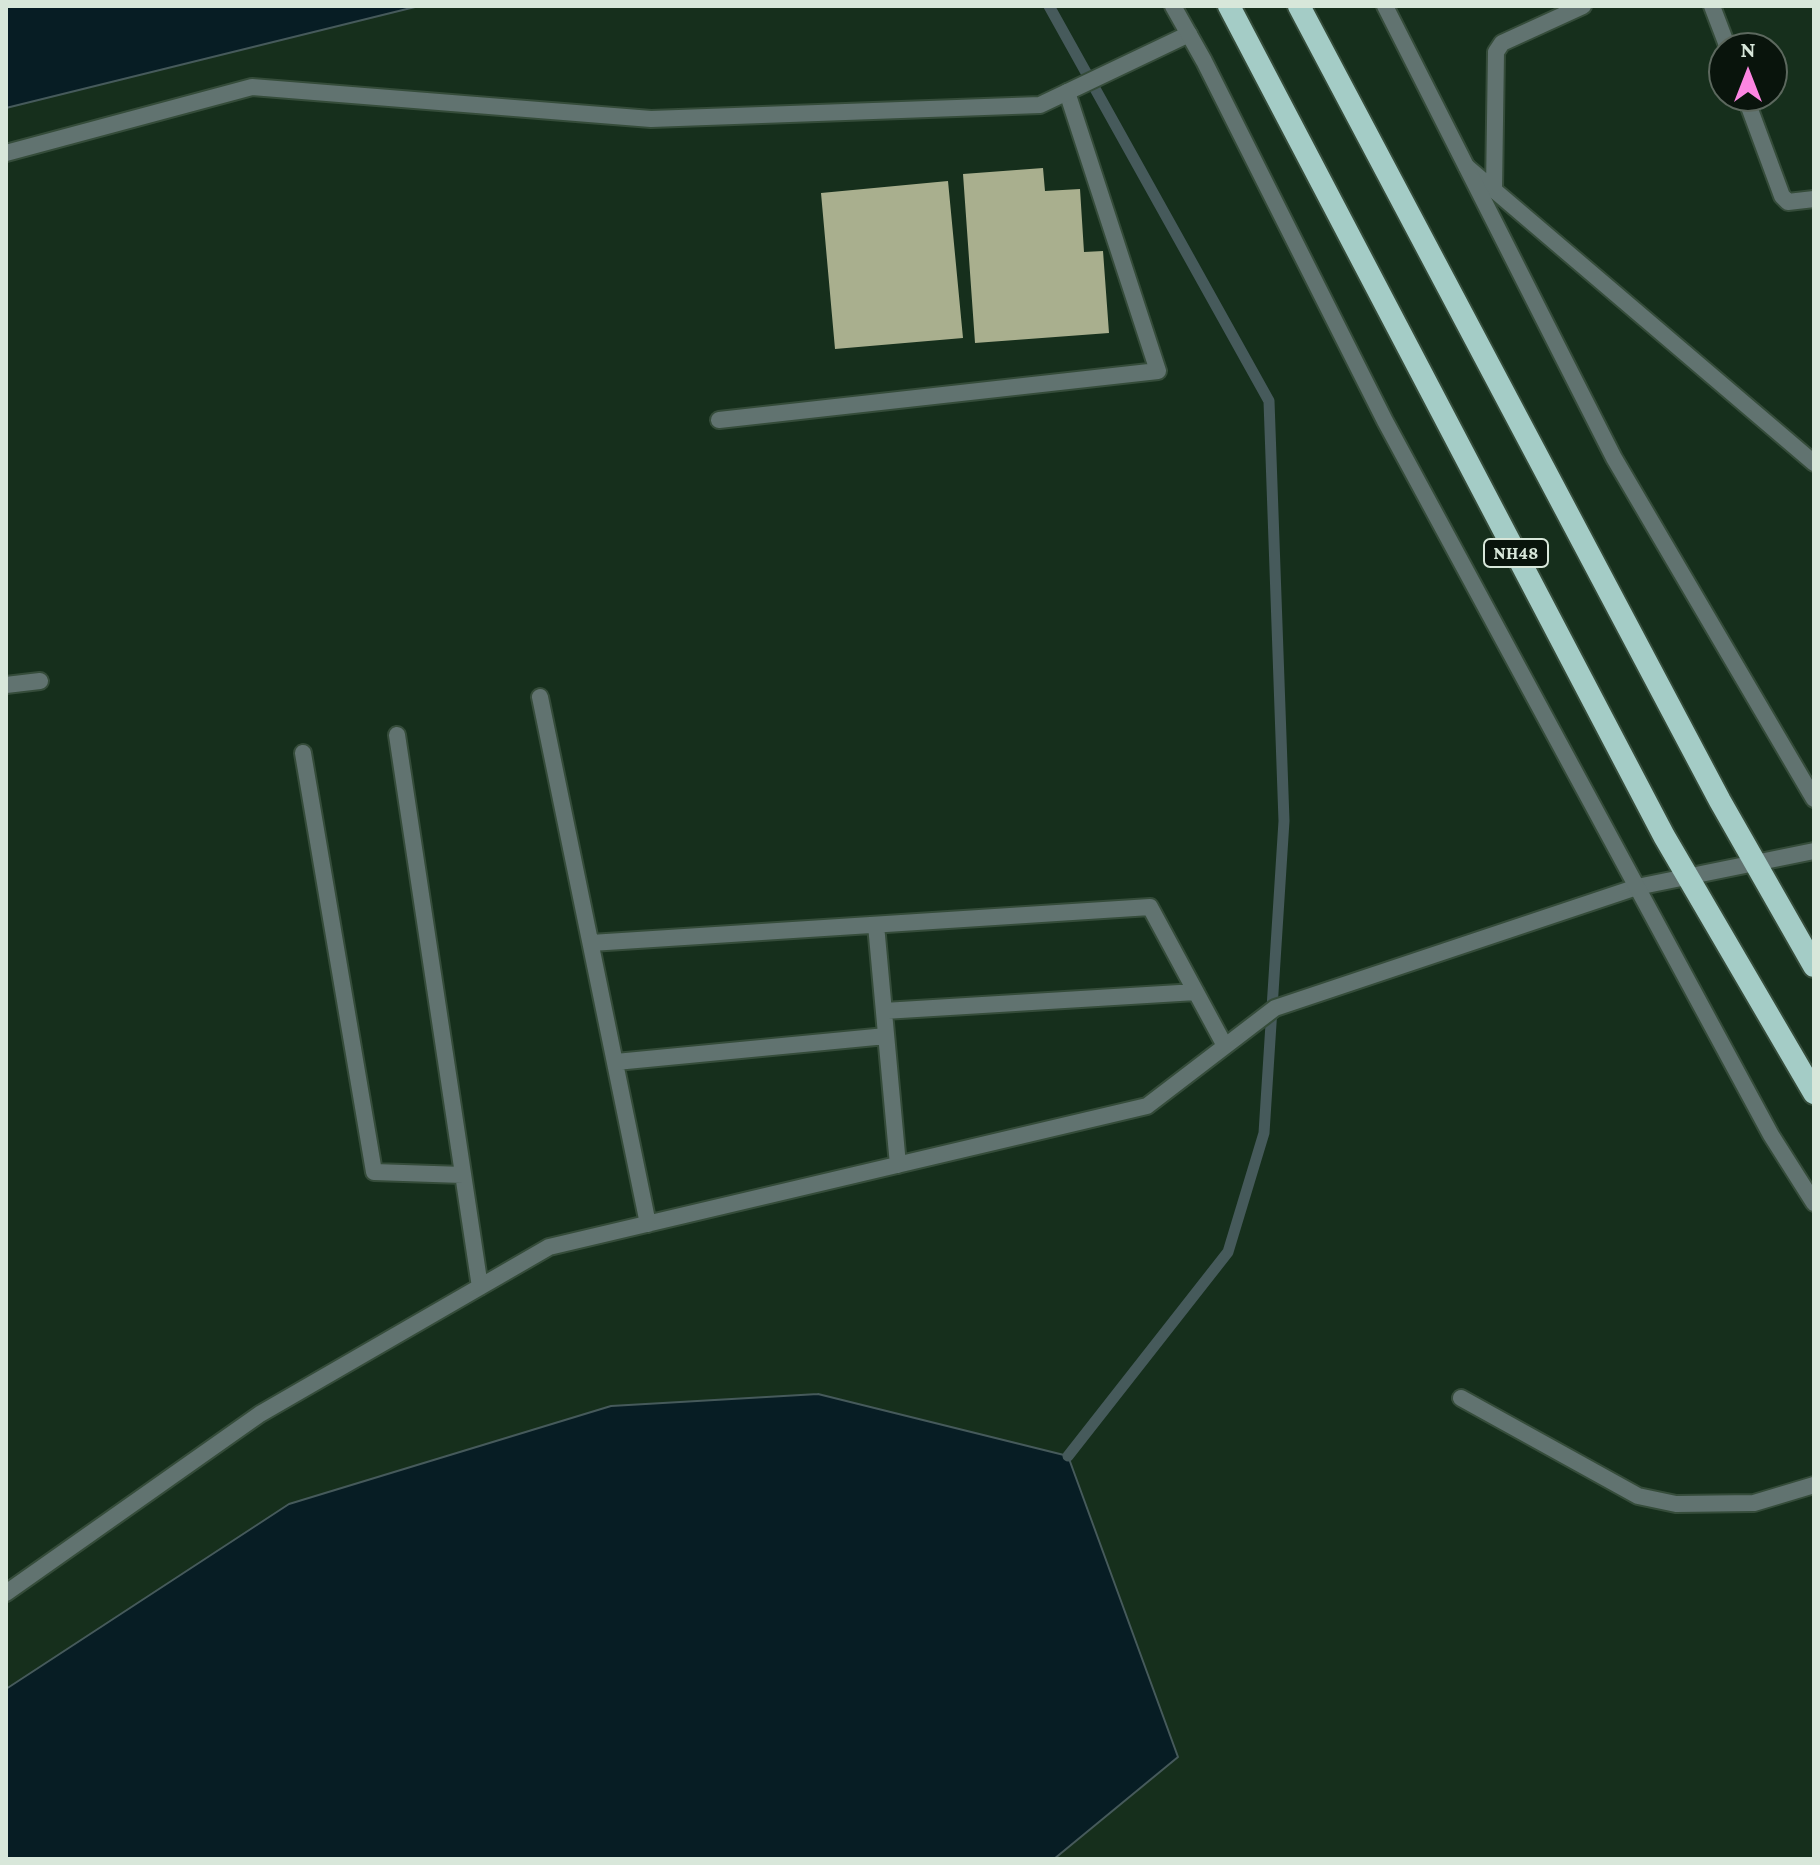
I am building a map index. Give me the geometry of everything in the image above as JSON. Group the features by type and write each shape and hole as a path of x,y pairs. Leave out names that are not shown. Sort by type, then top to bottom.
{"highway":[{"name":"NH48","path":"1229,6 1688,877 1814,1093"},
{"name":"NH48","path":"1299,6 1720,801 1814,966"}],"street":[{"path":"1173,6 1385,421 1771,1135 1814,1203"},
{"path":"1385,6 1614,458 1814,799"},
{"path":"1494,190 1496,52 1502,43 1583,6"},
{"path":"1712,6 1722,32"},
{"path":"6,153 252,87 651,119 1040,105 1189,34"},
{"path":"719,420 1158,371 1067,92"},
{"path":"1751,112 1782,196 1788,202 1814,199"},
{"path":"1466,166 1813,462"},
{"path":"6,685 40,681"},
{"path":"540,697 648,1224"},
{"path":"397,735 480,1287"},
{"path":"303,753 374,1172 463,1175"},
{"path":"6,1593 260,1414 549,1247 1147,1106 1275,1008 1637,887 1814,851"},
{"path":"591,943 1150,907 1225,1046"},
{"path":"876,925 898,1165"},
{"path":"884,1011 1196,992"},
{"path":"616,1062 886,1036"},
{"path":"1461,1398 1638,1496 1676,1504 1754,1503 1814,1485"}],"water":[{"path":"6,6 419,6 6,108"},
{"path":"818,1394 1068,1456 1178,1757 1054,1859 6,1859 6,1689 289,1504 611,1406"}],"building":[{"path":"1043,168 1045,191 1080,189 1084,252 1103,251 1109,333 975,343 963,174"},
{"path":"948,181 963,338 835,349 821,193"}],"waterway":[{"path":"1049,6 1269,401 1284,821 1264,1133 1228,1252 1068,1456"}]}
